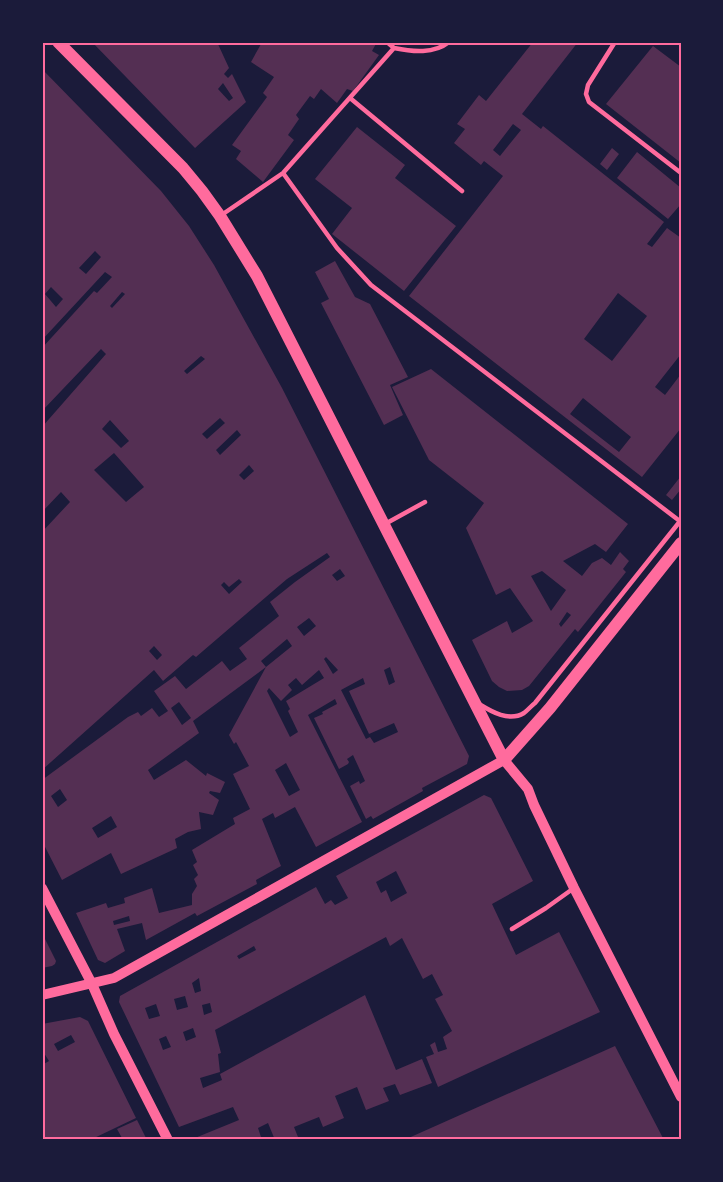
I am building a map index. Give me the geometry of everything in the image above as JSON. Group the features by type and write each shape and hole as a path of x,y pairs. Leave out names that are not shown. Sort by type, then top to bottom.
{"main road":[{"path":"58,42 183,168 220,216 257,276 504,760 550,708 681,543"}],"street":[{"path":"42,995 114,978 504,760 528,789 574,888 681,1097"},
{"path":"42,888 168,1140"}],"lane":[{"path":"387,42 394,48 417,52 443,47 449,42"},
{"path":"615,42 588,85 586,94 589,102 681,173"},
{"path":"220,216 283,173 394,48"},
{"path":"350,98 462,191"},
{"path":"283,173 337,248 371,285 681,521 535,703 522,714 504,716 475,702"},
{"path":"384,524 425,502"},
{"path":"512,929 574,888"}],"building":[{"path":"92,42 217,42 229,68 224,74 228,78 232,74 246,102 195,148","holes":["223,83 233,98 229,101 218,89"]},
{"path":"259,42 377,42 372,51 379,55 353,91 347,89 337,103 321,89 314,99 310,96 296,115 299,119 288,135 294,140 263,182 236,159 241,151 232,145 267,97 263,93 274,77 251,62 261,44"},
{"path":"533,42 578,42 522,114 541,129 543,126 664,222 647,244 652,247 667,228 681,238 681,354 655,387 665,395 681,374 681,428 642,477 409,296 503,176 484,161 481,165 454,143 465,129 457,124 479,95 486,101","holes":["513,124 521,130 500,156 493,150","618,293 647,316 612,361 584,339","583,398 631,437 619,452 570,414"]},
{"path":"653,46 681,67 681,163 606,104"},
{"path":"42,69 161,191 189,226 214,265 282,388 469,756 467,764 422,788 423,791 373,819 371,816 366,819 350,786 359,781 360,784 365,781 353,755 347,759 348,764 339,769 314,718 337,704 335,699 308,715 362,822 316,847 295,807 275,818 273,813 262,819 281,866 256,880 257,884 197,916 195,913 146,940 142,923 117,929 125,951 105,963 98,960 76,913 106,903 108,908 125,903 124,898 152,888 159,913 192,905 192,894 197,886 194,879 198,875 193,865 197,862 192,850 235,824 233,818 250,809 233,774 249,766 236,742 234,744 229,735 266,667 193,721 199,733 148,770 154,780 186,760 206,776 207,773 225,782 220,793 210,791 209,793 219,800 213,815 199,812 201,829 188,832 175,839 177,848 121,874 111,853 62,880 42,841 42,780 128,717 138,712 141,716 152,708 159,717 168,711 154,691 175,676 186,689 222,661 230,671 247,659 239,648 279,616 270,602 330,557 327,553 287,579 196,657 193,655 163,681 154,670 42,770 42,532 70,502 61,492 42,512 42,427 106,354 101,349 42,411 42,348 94,291 97,293 112,277 105,272 42,340","holes":["95,251 101,257 86,274 79,268","51,287 63,299 56,307 45,294","122,292 125,294 112,308 110,306","201,356 205,359 187,374 184,371","220,418 225,423 207,439 202,434","110,420 129,441 121,448 102,429","237,430 241,435 220,455 216,450","114,453 144,487 126,502 94,470","249,465 254,471 244,480 239,475","340,569 345,576 337,581 332,575","239,579 242,582 229,594 221,585 224,582 229,587","309,618 316,626 304,636 297,627","287,639 292,646 266,667 261,661","154,646 162,655 157,660 149,651","326,657 338,670 333,674 324,659","390,667 395,682 389,685 384,670","319,670 324,678 286,701 298,732 290,737 267,691 269,688 281,701 292,690 288,685 296,678 302,685","363,678 365,684 349,691 369,734 394,723 398,732 374,743 370,737 366,739 341,690","179,702 191,718 182,725 171,708","286,763 300,790 289,796 275,770","60,789 67,800 58,807 51,796","111,816 117,827 98,838 92,828","129,916 130,921 114,925 113,921"]},
{"path":"357,127 405,165 395,178 456,226 404,291 332,234 352,208 315,179"},
{"path":"612,148 619,154 607,170 600,164"},
{"path":"637,152 681,188 681,204 668,219 617,178"},
{"path":"335,261 355,297 370,304 408,377 390,385 403,415 384,425 321,303 329,299 315,272"},
{"path":"431,369 628,524 606,552 595,544 563,561 582,576 592,563 602,558 611,565 620,552 629,561 623,569 626,572 578,632 575,629 529,686 522,690 507,691 492,681 472,640 507,621 512,633 533,621 510,588 496,595 466,528 484,503 429,460 392,387","holes":["542,571 566,590 551,611 531,576","567,612 571,615 561,627 559,624"]},
{"path":"681,476 681,489 672,500 666,495"},
{"path":"484,795 491,798 533,881 492,904 516,955 559,932 600,1012 438,1087 426,1057 434,1054 430,1045 435,1042 438,1052 447,1049 443,1037 452,1031 435,999 443,995 432,974 423,979 402,938 390,946 386,937 215,1030 221,1053 218,1054 220,1072 200,1078 203,1088 222,1080 220,1074 365,995 396,1070 422,1059 432,1083 400,1095 395,1084 383,1088 389,1101 366,1110 357,1087 335,1096 344,1118 323,1127 319,1117 294,1127 298,1137 291,1140 275,1140 268,1123 258,1128 262,1140 190,1140 239,1120 233,1107 179,1127 119,1002 120,996 316,887 325,904 331,900 335,905 348,898 336,876","holes":["396,871 407,893 391,902 386,890 381,893 376,882","254,946 256,950 239,959 237,956","199,978 201,991 195,993 192,983","185,996 188,1007 177,1010 174,999","210,1003 212,1012 204,1015 202,1005","156,1004 160,1016 149,1019 145,1008","193,1028 196,1037 186,1041 183,1032","166,1036 171,1047 163,1050 159,1039"]},
{"path":"42,933 56,961 52,966 42,968"},
{"path":"80,1017 88,1021 136,1118 90,1140 42,1140 42,1065 49,1061 42,1050 42,1024","holes":["71,1035 75,1042 58,1051 54,1044"]},
{"path":"615,1046 664,1140 404,1140"},
{"path":"137,1120 147,1140 118,1140 122,1138 117,1129"}]}
